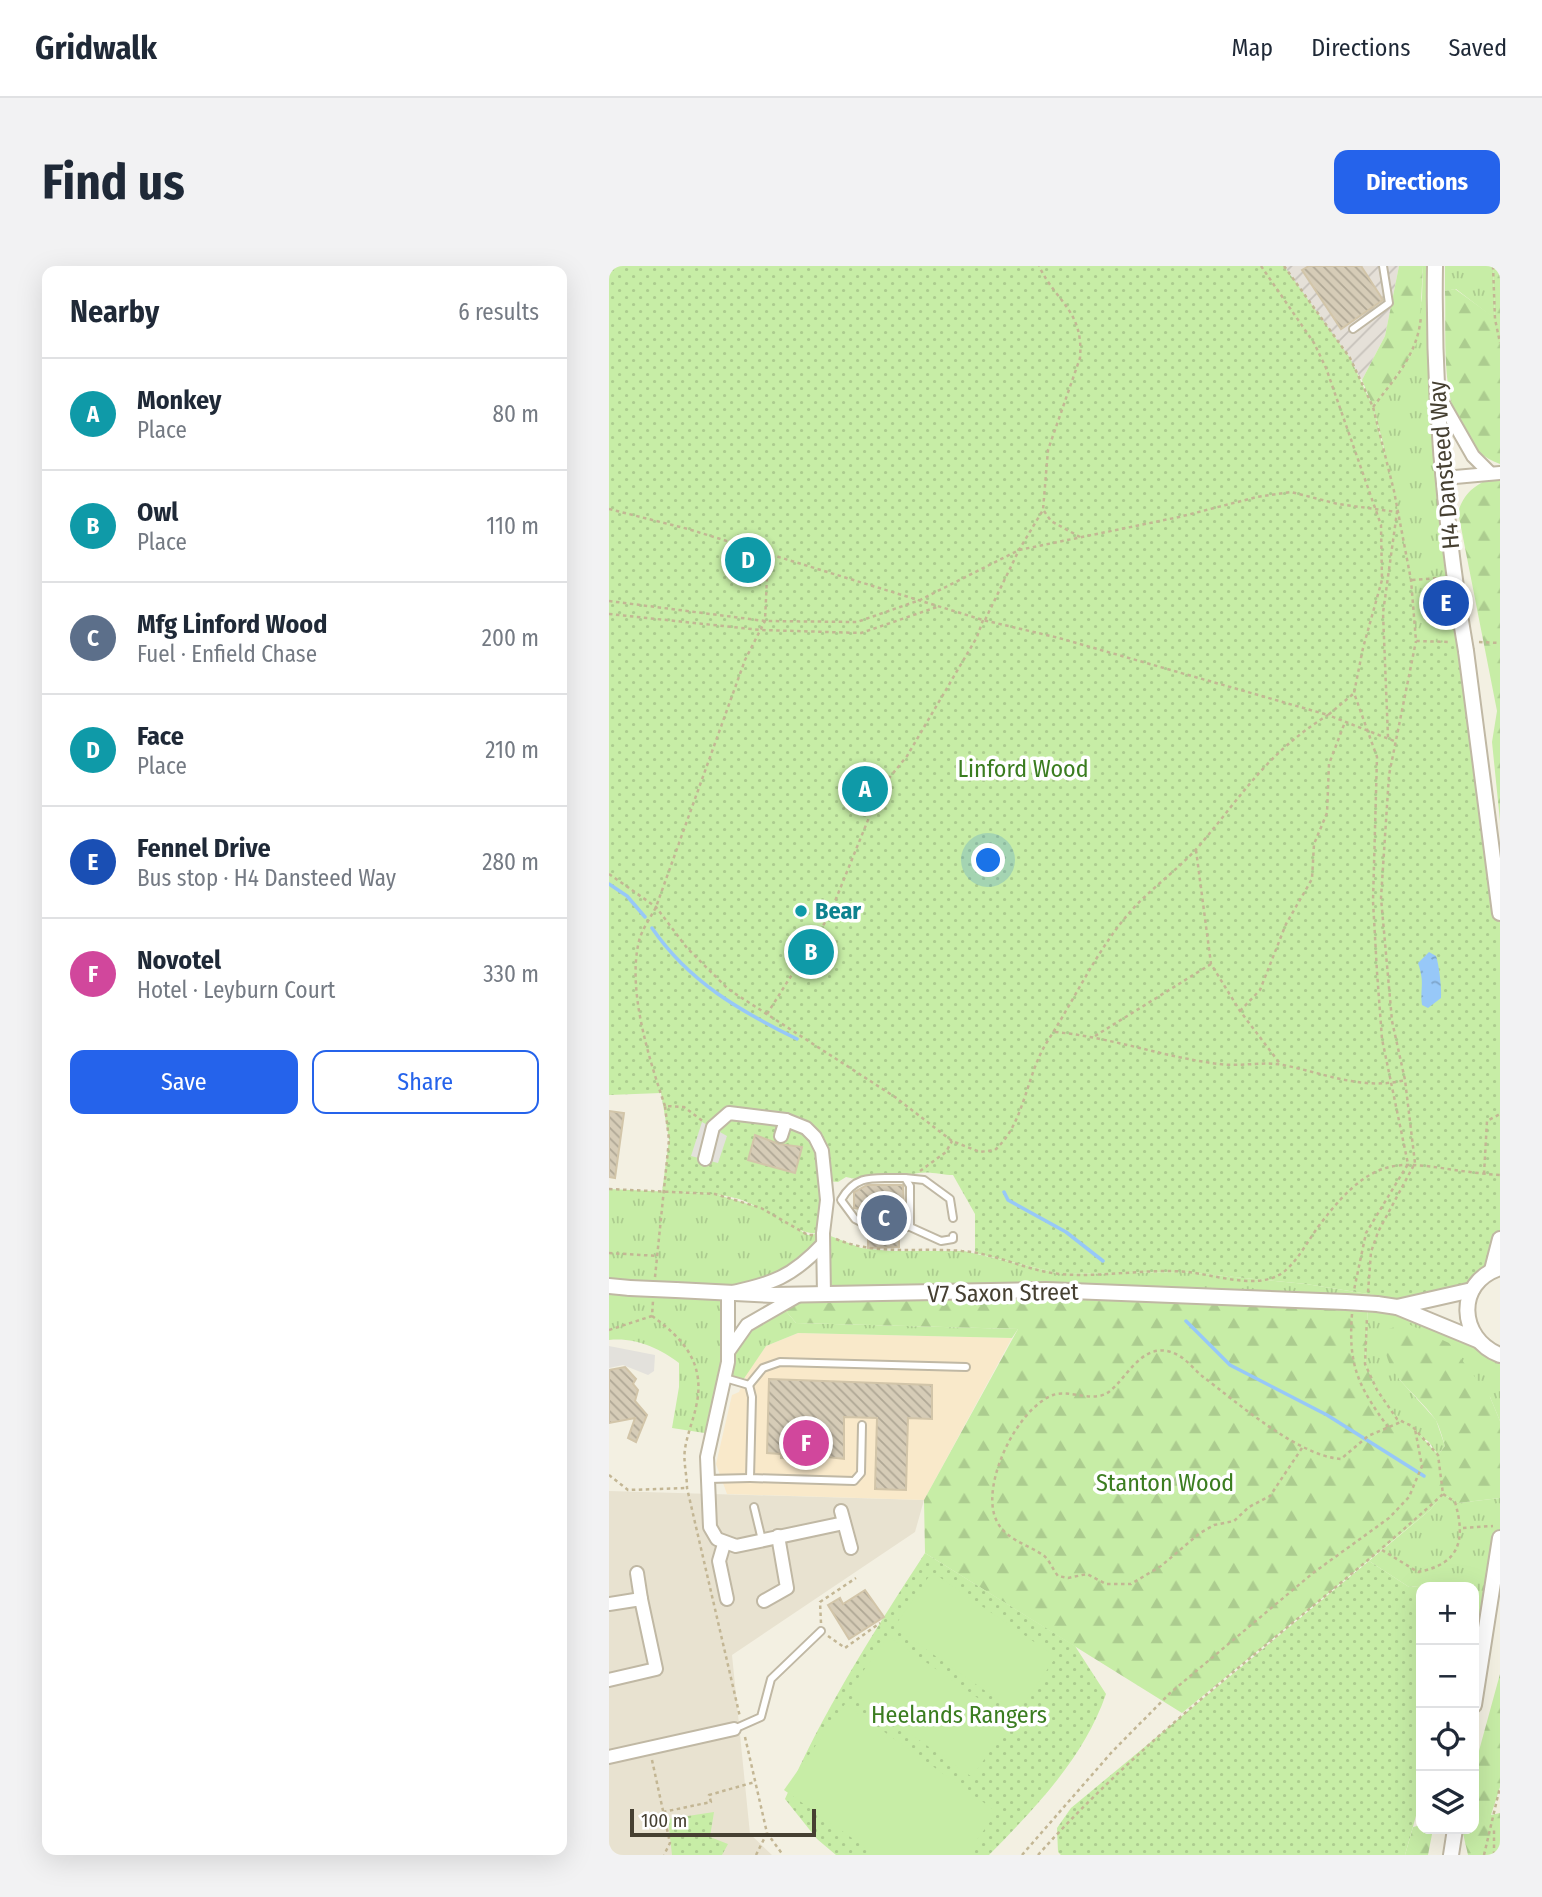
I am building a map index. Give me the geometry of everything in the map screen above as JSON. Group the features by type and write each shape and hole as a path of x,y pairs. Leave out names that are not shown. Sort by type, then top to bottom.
{"street":[{"name":"H4 Dansteed Way","path":"1435,266 1437,393 1444,478 1461,621 1471,646 1500,913"},
{"path":"1437,393 1473,456 1495,472"},
{"path":"1444,478 1495,472"},
{"path":"712,1109 719,1121"},
{"path":"705,1159 719,1121 739,1112 786,1121 806,1128 815,1138 823,1158 827,1200 823,1239 824,1295"},
{"path":"781,1136 786,1121"},
{"path":"823,1239 787,1277 766,1285 728,1293 725,1378 707,1457 710,1527 724,1544 736,1546 843,1517 851,1548"},
{"path":"1477,1340 1467,1316 1472,1290 1496,1269 1500,1239"},
{"name":"V7 Saxon Street","path":"609,1286 799,1295 1046,1290 1371,1303 1397,1307 1477,1340 1500,1355"},
{"name":"V7 Saxon Street","path":"1397,1307 1472,1290"},
{"path":"728,1352 747,1325 799,1295"},
{"path":"764,1601 787,1588 778,1536"},
{"path":"1479,1673 1500,1538"},
{"path":"724,1544 719,1561 727,1599"},
{"path":"609,1680 656,1669 637,1573"},
{"path":"609,1604 641,1599"},
{"path":"609,1757 738,1728"},
{"path":"1451,1855 1454,1834"}],"lane":[{"path":"1353,329 1389,303 1383,266"},
{"path":"905,1178 909,1186 910,1227"},
{"path":"841,1200 856,1180 924,1180 950,1199 953,1218"},
{"path":"827,1200 841,1200"},
{"path":"841,1200 855,1219 869,1226"},
{"path":"899,1227 910,1227 941,1241 953,1239 953,1236"},
{"path":"749,1385 763,1368 780,1362 966,1367"},
{"path":"725,1378 749,1385"},
{"path":"749,1385 752,1397 750,1478"},
{"path":"706,1480 732,1476 854,1481 861,1473 862,1425"},
{"path":"754,1507 762,1540"},
{"path":"738,1728 761,1717 771,1679 821,1631"}],"path":[{"path":"767,1014 829,916 881,788 907,756 977,637 1019,550 1043,510 1048,450 1077,371 1081,345 1069,306 1039,266"},
{"path":"1261,266 1314,343 1341,406 1378,510 1383,552 1382,580 1354,693 1377,757 1373,901 1377,972 1383,1039 1408,1164 1366,1233 1351,1303 1350,1348 1367,1399 1388,1427"},
{"path":"1284,266 1350,358 1373,407 1411,580 1416,641 1407,694 1394,741 1385,803 1381,898 1392,1021 1405,1080 1415,1163 1374,1242 1366,1364 1377,1390 1397,1419 1415,1429 1439,1455 1443,1494"},
{"path":"1493,266 1500,343"},
{"path":"1373,407 1412,354 1419,338 1421,311"},
{"path":"609,601 765,621 857,622 919,600 1019,550 1291,492 1338,504 1397,512"},
{"path":"609,509 937,607 1059,638 1328,715 1394,741"},
{"path":"1043,510 1051,521 1080,537"},
{"path":"1388,737 1383,613 1397,512"},
{"path":"655,1280 669,1140 665,1106 644,1046 637,971 639,940 656,907 745,660 765,621 768,555"},
{"path":"1411,580 1454,577"},
{"path":"609,614 761,630 861,633 937,607"},
{"path":"1416,641 1452,642"},
{"path":"1471,646 1500,643"},
{"path":"609,874 656,907 687,948 720,981 895,1097 953,1140 980,1152 995,1150 1003,1143 1013,1125 1037,1060 1089,970 1129,912 1196,849 1267,761 1304,729 1328,715 1354,693"},
{"path":"1240,1011 1260,990 1286,924 1312,879 1314,844 1327,813 1329,764 1345,722"},
{"path":"1196,849 1211,964 1240,1011 1282,1065"},
{"path":"1095,1036 1211,964"},
{"path":"1055,1032 1095,1036 1126,1046 1220,1064 1282,1065 1337,1080 1392,1083 1405,1080"},
{"path":"665,1106 684,1107 702,1122 719,1121"},
{"path":"1484,1174 1487,1121 1500,1114"},
{"path":"905,1178 916,1175 946,1152 953,1140"},
{"path":"609,1189 715,1194 739,1199 808,1235 861,1248 964,1251 1061,1275 1184,1272 1266,1280 1280,1275 1333,1207 1356,1184 1378,1170 1415,1163 1500,1175"},
{"path":"609,1253 658,1256"},
{"path":"609,1330 652,1316 654,1292"},
{"path":"1302,1448 1270,1496 1249,1507 1234,1521 1215,1525 1201,1533 1161,1566 1131,1584 1106,1584 1087,1574 1068,1578 1058,1576 1046,1556 1005,1534 994,1516 993,1485 1003,1455 1012,1434 1034,1409 1053,1395 1092,1396 1109,1392 1133,1363 1161,1351 1178,1355 1302,1448 1323,1458 1341,1460 1368,1436 1403,1422"},
{"path":"1022,1855 1111,1753 1170,1693 1313,1573 1389,1518 1409,1497 1422,1466 1415,1429"},
{"path":"609,1475 628,1490 687,1488"},
{"path":"1382,1550 1418,1572 1434,1569 1453,1552 1463,1528 1455,1502 1443,1494"},
{"path":"1038,1855 1087,1800 1182,1713 1382,1550 1443,1494"},
{"path":"1463,1528 1500,1526"},
{"path":"856,1578 820,1601 821,1631 845,1648 880,1623"},
{"path":"738,1728 767,1833 783,1855"},
{"path":"650,1748 670,1843 664,1855"},
{"path":"663,1812 711,1802 709,1795 755,1782"},
{"path":"1484,1855 1500,1787"},
{"path":"1488,1832 1500,1829"},
{"path":"1494,1830 1494,1855"},
{"path":"756,1855 767,1833"}],"shaded area":[{"path":"1284,266 1399,266 1385,336 1362,380"},
{"path":"702,1122 727,1136 718,1163 691,1156"},
{"path":"798,1333 1012,1338 924,1500 727,1494 716,1464 732,1395 739,1392 748,1371 766,1346"},
{"path":"609,1346 655,1355 654,1371 648,1375 623,1365 609,1368"},
{"path":"609,1491 924,1500 915,1532 732,1655 750,1834 772,1855 609,1855"}],"green space":[{"name":"Linford Wood","path":"609,266 1284,266 1350,358 1373,407 1394,491 1411,580 1416,641 1465,644 1500,913 1500,1239 1492,1270 1472,1290 1418,1302 1306,1284 1184,1272 1061,1274 975,1253 975,1214 953,1175 923,1173 883,1179 846,1177 838,1182 826,1181 823,1233 802,1231 739,1199 711,1194 662,1192 669,1140 661,1093 609,1095"},
{"path":"1399,266 1423,266 1419,338 1412,354 1373,407 1362,380 1385,336"},
{"path":"1423,266 1436,266 1435,390 1500,1046 1470,1034 1383,443 1373,407 1412,354 1422,297"},
{"path":"1445,266 1493,266 1495,319 1456,289 1445,291"},
{"path":"1493,266 1500,266 1500,464 1479,452 1464,435 1455,414 1446,364 1445,291 1455,289 1495,318"},
{"path":"1486,480 1500,480 1500,821 1492,742 1497,711 1458,512 1468,493"},
{"path":"609,1189 715,1194 761,1208 808,1235 823,1233 861,1248 890,1251 964,1251 1061,1274 1184,1272 1306,1284 1418,1302 1398,1307 1500,1357 1500,1421 1490,1397 1399,1379 1436,1420 1445,1446 1438,1455 1429,1442 1397,1419 1377,1390 1365,1364 1368,1303 824,1295 823,1245 807,1262 728,1293 728,1350 747,1325 780,1304 796,1323 1018,1329 1012,1338 798,1333 766,1346 741,1383 725,1379 711,1434 672,1428 679,1387 679,1363 646,1345 628,1340 609,1340"},
{"name":"Stanton Wood","path":"936,1294 1368,1303 1365,1364 1377,1390 1397,1418 1412,1426 1438,1455 1445,1446 1438,1425 1392,1369 1385,1345 1386,1330 1406,1323 1449,1343 1490,1397 1500,1421 1500,1498 1458,1503 1443,1494 1430,1510 1182,1713 925,1553 924,1500 1018,1329 796,1323 780,1304 799,1295"},
{"path":"1443,1494 1458,1503 1500,1498 1500,1546 1479,1676 1479,1582 1416,1582 1416,1586 1409,1587 1369,1561 1430,1510"},
{"name":"Heelands Rangers","path":"925,1553 1075,1646 1106,1694 1085,1740 1071,1761 1024,1819 989,1855 836,1855 817,1839 785,1799 832,1704"},
{"path":"1369,1561 1409,1587 1416,1586 1416,1816 1405,1855 1061,1855 1058,1852 1057,1828 1071,1808"},
{"path":"932,1572 1056,1657 1017,1713 894,1627"},
{"path":"888,1636 1011,1721 972,1777 849,1691"},
{"path":"1500,1674 1500,1787 1491,1815 1500,1813 1500,1855 1468,1855 1463,1834 1479,1834 1479,1751"},
{"path":"845,1704 997,1812 966,1855 876,1855 784,1790"},
{"path":"714,1812 710,1837 728,1844 722,1855 672,1855 668,1819"},
{"path":"1416,1826 1416,1834 1432,1834 1428,1855 1405,1855 1413,1827"}],"water":[{"path":"1429,952 1436,956 1441,998 1428,1008 1422,1005 1422,981 1418,963"}],"building":[{"path":"1309,266 1361,266 1383,300 1341,329 1302,270"},
{"path":"609,1111 624,1113 615,1178 609,1177"},
{"path":"755,1135 779,1144 802,1147 795,1173 748,1160"},
{"path":"867,1185 903,1185 904,1209 899,1209 899,1221 893,1226 899,1233 899,1247 868,1248 868,1232 875,1225 869,1219 869,1210 854,1208 854,1192"},
{"path":"625,1367 636,1379 633,1384 638,1390 635,1401 647,1415 636,1442 628,1438 635,1418 609,1423 609,1370"},
{"path":"769,1379 932,1385 932,1419 908,1418 906,1490 875,1489 877,1418 844,1417 844,1459 801,1454 801,1459 781,1458 781,1454 767,1453"},
{"name":"Heelands Rangers","path":"865,1590 884,1617 849,1639 828,1605 840,1598 843,1604"}],"waterway":[{"path":"609,884 627,896 645,917"},
{"path":"652,928 682,964 717,993 797,1039"},
{"path":"1004,1192 1008,1200 1066,1232 1103,1261"},
{"path":"1186,1321 1230,1365 1327,1415 1424,1476"}],"place":[{"name":"Face","path":"748,560"},
{"name":"Fennel Drive","path":"1446,603"},
{"name":"Monkey","path":"865,789"},
{"name":"Bear","path":"801,911"},
{"name":"Owl","path":"811,952"},
{"name":"Mfg Linford Wood","path":"884,1218"},
{"name":"Novotel","path":"806,1443"}]}
